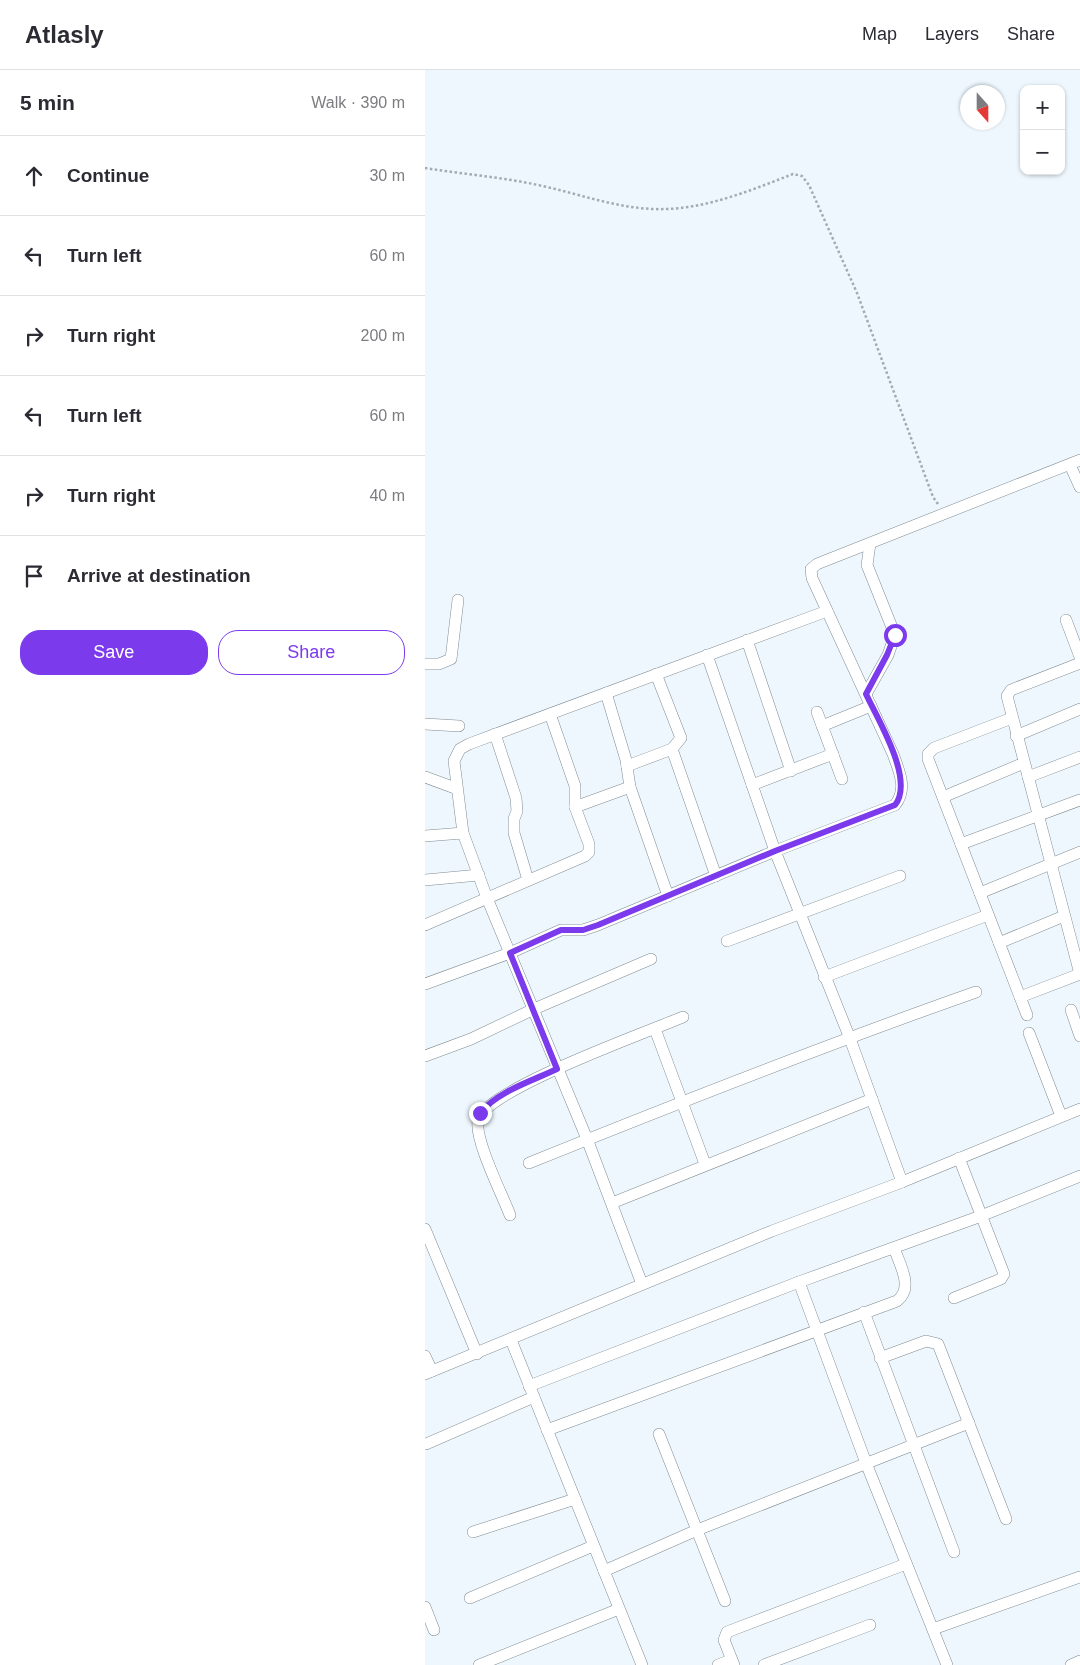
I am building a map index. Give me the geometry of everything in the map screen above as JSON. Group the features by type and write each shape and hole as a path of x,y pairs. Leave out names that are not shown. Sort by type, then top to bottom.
{"street":[{"path":"425,984 510,953 561,930 583,930 598,925 775,851 888,810 900,799 902,782 899,770 812,578 811,570 817,564 1075,462 1080,487"},
{"path":"866,694 887,655 895,635 867,565 870,544"},
{"path":"425,664 439,664 451,658 457,600"},
{"path":"642,1284 613,1203 487,898 463,833 455,788 454,762 456,754 469,744 827,611"},
{"path":"1065,620 1080,658"},
{"path":"747,640 791,771"},
{"path":"707,655 775,851 824,978 849,1036 902,1182"},
{"path":"1020,997 1080,974 1011,718 1007,696 1011,690 1080,664"},
{"path":"627,766 672,749 681,738 656,674"},
{"path":"606,692 627,766 630,787 668,896"},
{"path":"822,726 871,706"},
{"path":"1016,736 1080,709"},
{"path":"817,712 842,779"},
{"path":"425,924 585,856 589,852 589,844 575,807 575,786 550,714"},
{"path":"1011,718 930,750 928,759 1027,1015"},
{"path":"425,724 459,726"},
{"path":"495,734 516,798 517,811 513,832 528,880"},
{"path":"672,749 715,876"},
{"path":"752,785 833,754"},
{"path":"1027,777 1080,757"},
{"path":"943,797 1024,763"},
{"path":"425,777 455,788"},
{"path":"575,807 630,787"},
{"path":"961,844 1080,800"},
{"path":"425,836 463,833"},
{"path":"980,893 1080,852"},
{"path":"425,880 479,875"},
{"path":"727,941 900,876"},
{"path":"824,978 988,915"},
{"path":"999,943 1064,916"},
{"path":"425,1056 471,1039 534,1009 651,959"},
{"path":"529,1163 682,1100 849,1036 976,992"},
{"path":"1071,1010 1080,1036"},
{"path":"510,1215 479,1137 478,1119 485,1108 557,1069 683,1017"},
{"path":"655,1029 705,1164"},
{"path":"1029,1033 1061,1116"},
{"path":"613,1203 705,1164 872,1099"},
{"path":"425,1356 428,1372 477,1354 772,1230 902,1182 1080,1109"},
{"path":"954,1298 1003,1277 959,1158"},
{"path":"529,1386 799,1282 981,1216 1080,1176"},
{"path":"425,1229 477,1354"},
{"path":"547,1430 897,1301 906,1290 906,1285 894,1248"},
{"path":"799,1282 866,1463 947,1665"},
{"path":"864,1312 954,1552"},
{"path":"511,1340 640,1664"},
{"path":"880,1358 926,1341 935,1342 940,1346 1006,1519"},
{"path":"426,1444 534,1397"},
{"path":"604,1571 697,1530 969,1423"},
{"path":"659,1434 725,1601"},
{"path":"473,1532 575,1499"},
{"path":"470,1598 593,1546"},
{"path":"718,1665 732,1662 724,1640 725,1634 730,1631 907,1564"},
{"path":"933,1629 1080,1577"},
{"path":"425,1607 434,1630"},
{"path":"479,1665 619,1609"},
{"path":"764,1665 870,1625"},
{"path":"1071,1665 1080,1661"}],"path":[{"path":"425,168 538,185 630,208 651,210 700,205 793,174 802,176 809,184 857,293 933,498 939,505 952,512"}],"route":[{"path":"480,1113 511,1091 557,1069 510,953 561,930 583,930 598,925 822,832 888,810 895,805 902,794 899,770 866,694 895,639 895,635"}]}
